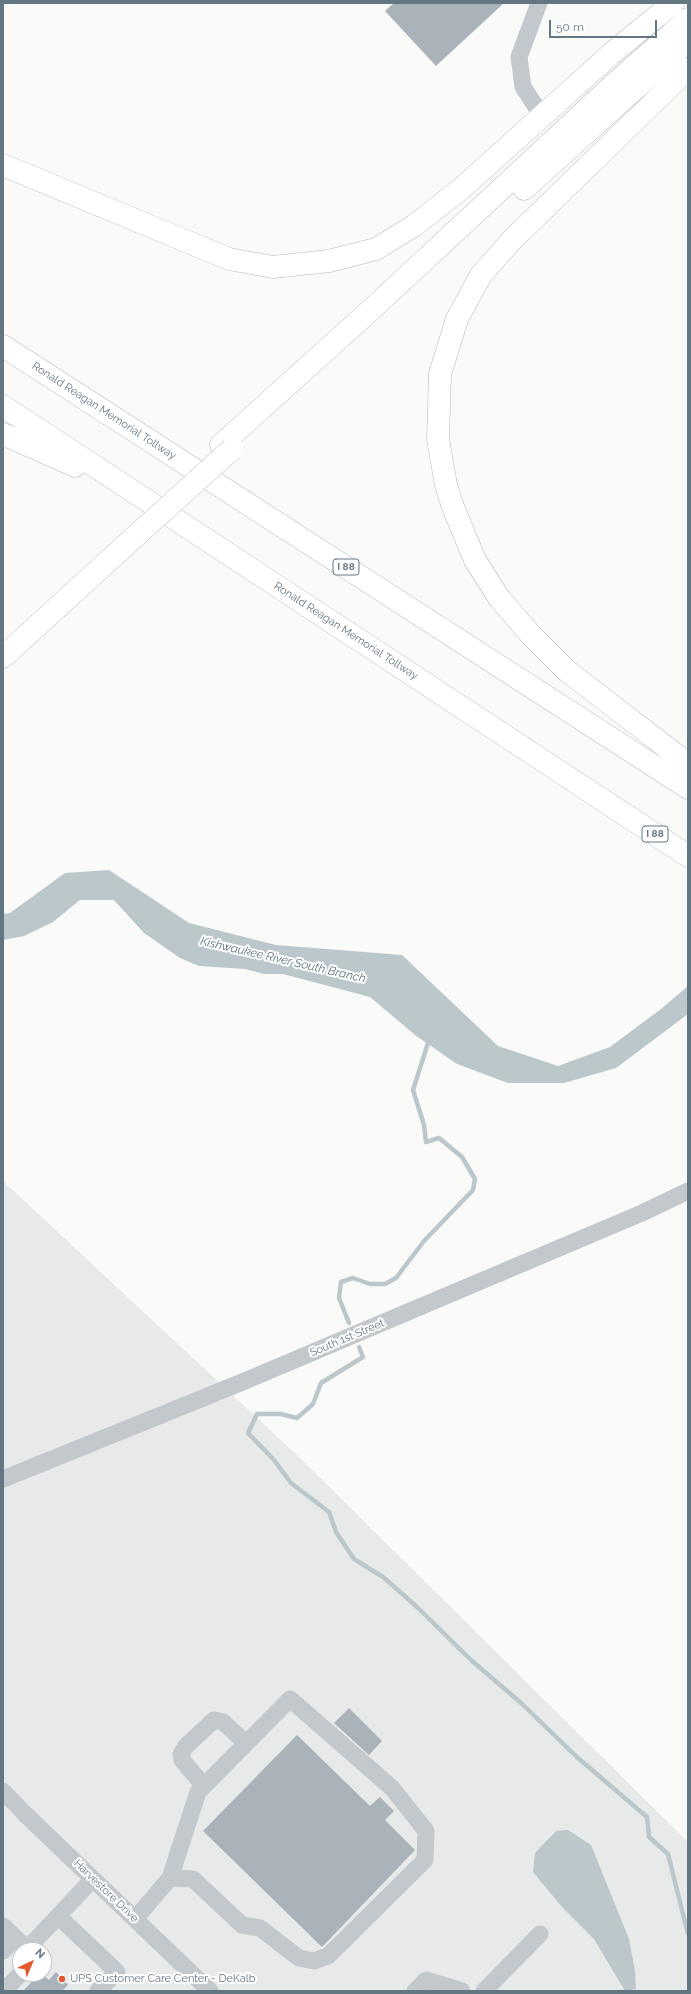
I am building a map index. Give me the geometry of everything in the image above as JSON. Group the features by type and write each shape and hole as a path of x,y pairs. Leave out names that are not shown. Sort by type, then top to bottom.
{"highway":[{"path":"3,165 229,260 272,267 329,261 376,249 415,225 462,188 611,54 673,3"},
{"path":"226,447 613,85 688,19"},
{"path":"3,658 136,529 226,447 688,41"},
{"path":"688,69 512,240 481,275 457,318 440,374 438,439 446,485 453,507 475,560 499,598 531,635 566,670 688,764"},
{"name":"Ronald Reagan Memorial Tollway","path":"3,346 688,788"},
{"name":"Ronald Reagan Memorial Tollway","path":"3,406 688,856"},
{"path":"3,434 129,489"},
{"path":"3,640 136,529"}],"street":[{"path":"539,3 519,57 523,87 542,116"},
{"name":"South 1st Street","path":"3,1479 247,1380 642,1213 688,1191"},
{"path":"135,1918 170,1878 198,1792 290,1699 392,1788 426,1831 425,1860 328,1956 314,1961 299,1958 260,1928 242,1925 193,1879 170,1878"},
{"path":"204,1786 182,1760 181,1754 186,1746 214,1720 223,1722 246,1743"},
{"name":"Harvestore Drive","path":"3,1791 24,1813 210,1991"},
{"path":"28,1942 58,1916 93,1879"},
{"path":"58,1916 116,1972 98,1991"},
{"path":"3,1926 19,1942"},
{"path":"484,1991 540,1934"},
{"path":"415,1991 426,1980 462,1991"},
{"path":"4,1991 12,1982"}],"shaded area":[{"path":"3,1181 300,1458 688,1842 688,1991 3,1991"}],"water":[{"name":"Kishwaukee River South Branch","path":"109,870 189,923 276,945 402,955 498,1046 558,1066 610,1047 661,1009 688,986 688,1014 616,1068 564,1083 508,1083 457,1064 415,1035 370,997 283,974 264,974 245,969 199,966 180,958 144,933 114,900 80,900 53,922 24,936 3,940 3,914 10,913 65,873"},
{"path":"568,1830 591,1845 629,1939 635,1971 636,1989 625,1991 594,1939 562,1907 533,1872 535,1853 556,1831"}],"building":[{"path":"394,3 504,3 436,66 385,11"},
{"path":"349,1708 382,1741 369,1755 334,1723"},
{"path":"297,1735 370,1806 380,1797 394,1811 385,1820 415,1850 322,1947 203,1831"},
{"name":"UPS Customer Care Center - DeKalb","path":"56,1972 68,1985 62,1991 23,1991 31,1982 52,1982 52,1977"}],"waterway":[{"path":"349,1323 339,1298 341,1282 353,1278 370,1284 385,1284 396,1278 424,1241 473,1190 475,1179 462,1157 439,1138 426,1142 424,1125 413,1090 428,1043"},
{"path":"359,1347 363,1357 321,1383 313,1404 297,1418 281,1414 257,1414 248,1433 274,1460 291,1483 329,1512 336,1532 354,1559 383,1577 416,1606 472,1661 520,1702 578,1758 647,1817 649,1837 668,1854 688,1934"}],"place":[{"name":"UPS Customer Care Center - DeKalb","path":"62,1979"}]}
